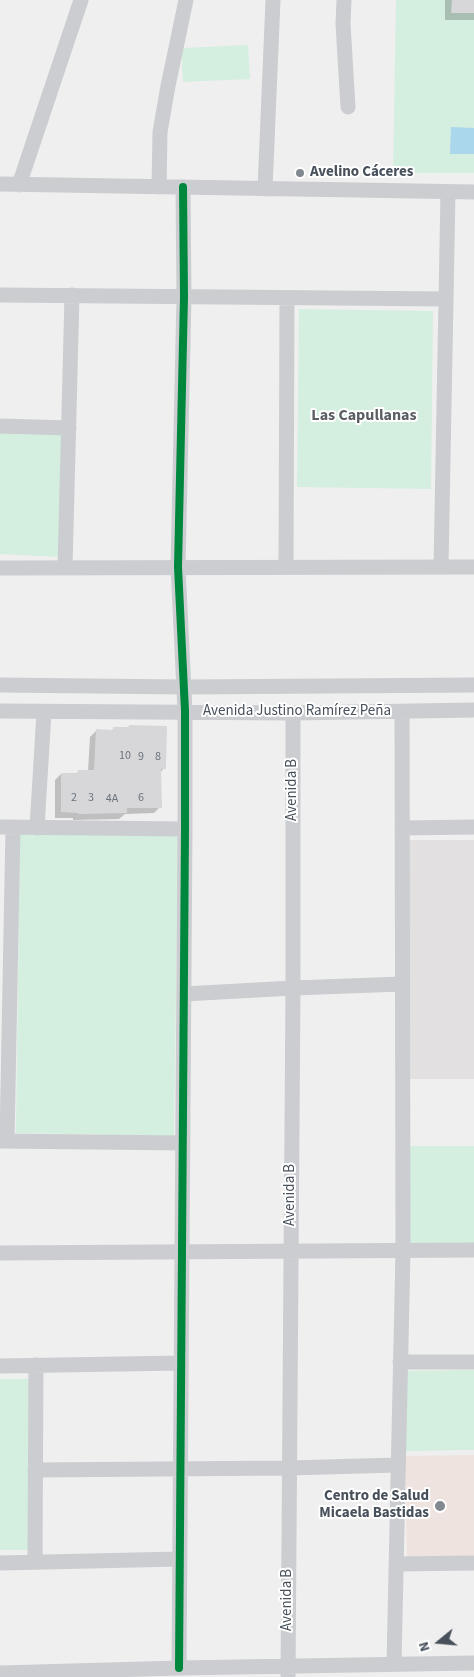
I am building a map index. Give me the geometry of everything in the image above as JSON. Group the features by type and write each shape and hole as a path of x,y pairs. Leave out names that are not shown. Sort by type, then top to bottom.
{"street":[{"path":"19,185 81,0"},
{"path":"160,187 160,132 186,0"},
{"path":"265,189 273,0"},
{"path":"344,0 343,24 348,106"},
{"path":"0,184 474,192"},
{"path":"179,1668 186,829 185,711 178,567 184,297 183,187"},
{"path":"441,567 448,192"},
{"path":"0,295 446,299"},
{"path":"65,568 72,295"},
{"path":"286,567 287,298"},
{"path":"0,426 69,428"},
{"path":"0,568 474,567"},
{"name":"Avenida Justino Ramírez Peña","path":"0,685 184,687 474,686"},
{"name":"Avenida Justino Ramírez Peña","path":"0,711 293,713 474,710"},
{"path":"38,828 44,712"},
{"path":"394,1664 403,1251 402,712"},
{"name":"Avenida B","path":"288,1672 293,713"},
{"path":"183,1143 4,1141 7,827 186,829"},
{"path":"402,828 474,827"},
{"path":"184,994 402,984"},
{"path":"0,1253 474,1250"},
{"path":"400,1362 474,1362"},
{"path":"0,1366 181,1363"},
{"path":"34,1562 36,1365"},
{"path":"35,1470 181,1470 398,1464"},
{"path":"0,1563 180,1559"},
{"path":"396,1564 474,1562"},
{"path":"0,1674 113,1673 179,1668 288,1672 394,1664 474,1663"}],"shaded area":[{"path":"406,840 474,840 474,1079 408,1079"},
{"name":"Centro de Salud Micaela Bastidas","path":"474,1455 474,1557 407,1558 405,1456"}],"green space":[{"path":"396,0 474,0 474,173 393,173"},
{"path":"248,45 250,79 183,82 181,48"},
{"path":"299,309 433,311 431,489 297,487"},
{"path":"0,431 64,431 60,557 0,554"},
{"path":"20,833 178,836 174,1136 16,1133"},
{"path":"410,1146 474,1146 474,1244 410,1244"},
{"path":"474,1370 474,1450 406,1451 407,1371"},
{"path":"0,1379 30,1379 33,1550 0,1550"}],"water":[{"path":"451,127 474,128 474,154 450,154"}],"building":[{"path":"452,0 474,0 474,13 451,13"},
{"path":"129,725 167,726 166,769 161,769 162,808 127,808 127,813 78,814 61,812 61,773 78,773 78,770 94,770 96,729 113,730 113,727 129,727"}],"cycle path":[{"path":"179,1668 185,711 178,567 184,297 183,187"}],"place":[{"name":"Avelino Cáceres","path":"300,173"},
{"name":"Centro de Salud Micaela Bastidas","path":"440,1506"}],"district":[{"name":"Las Capullanas","path":"364,416"}]}
